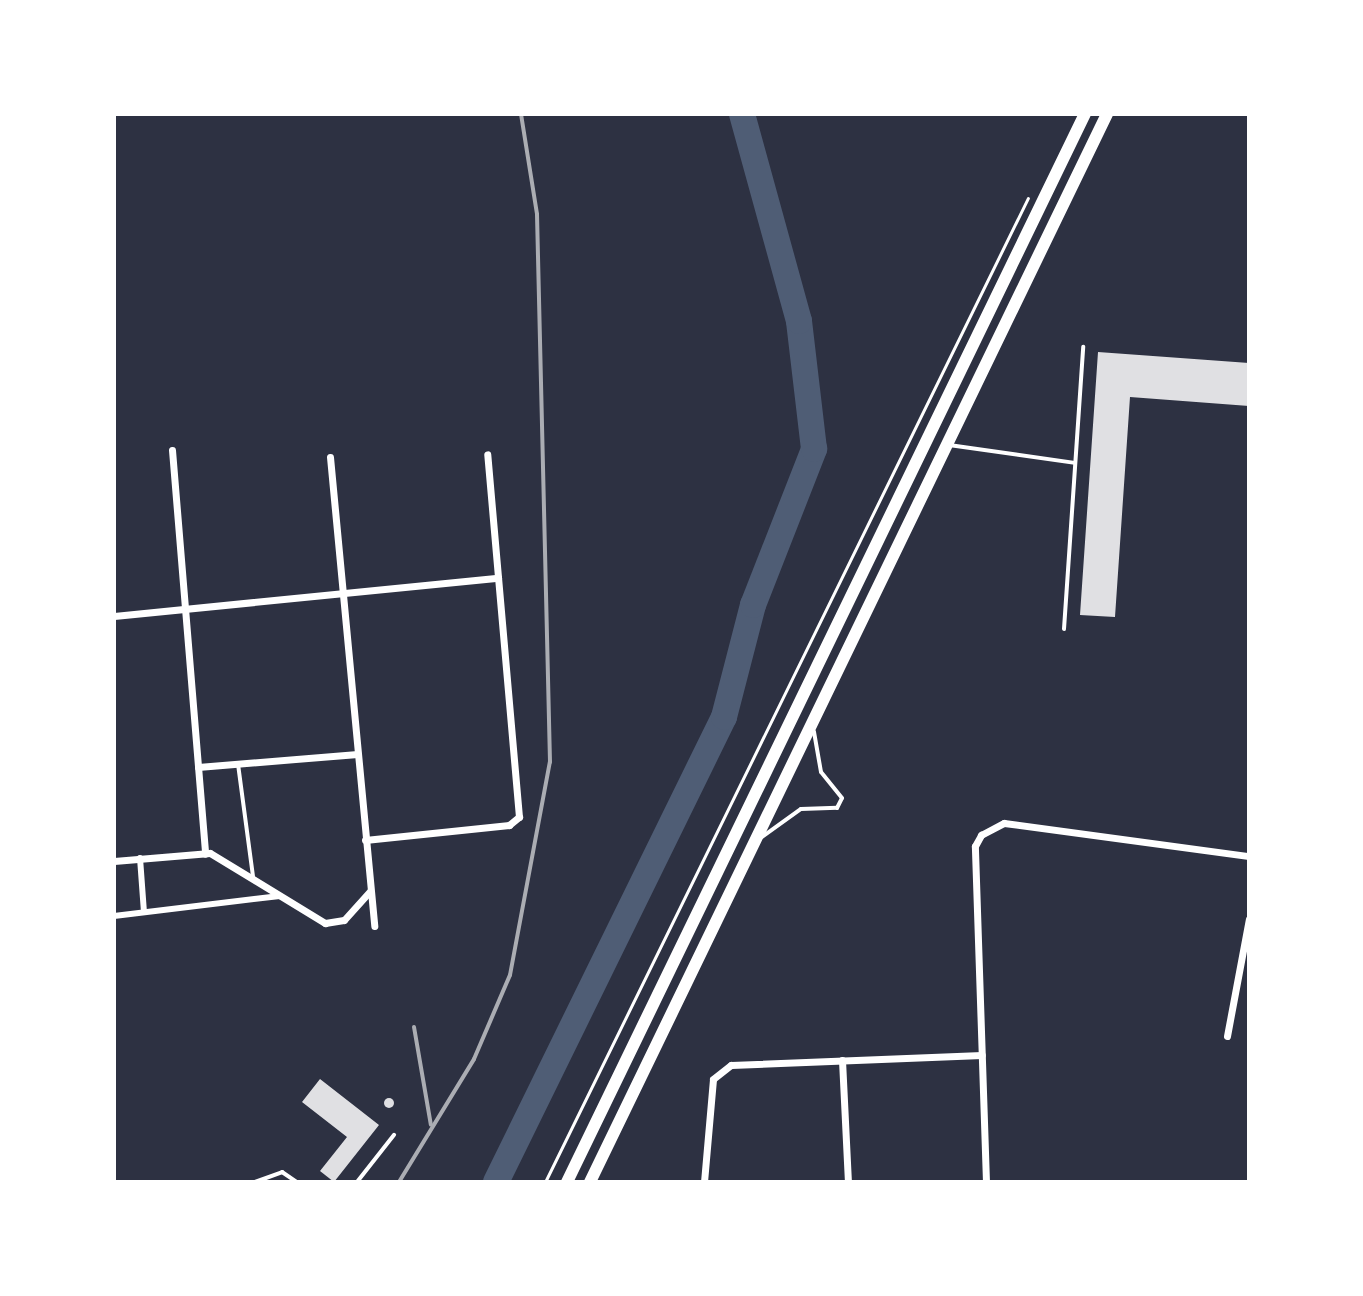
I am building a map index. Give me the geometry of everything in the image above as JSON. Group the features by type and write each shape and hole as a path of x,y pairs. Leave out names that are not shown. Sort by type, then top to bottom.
{"main road":[{"path":"567,1182 1085,114"},
{"path":"590,1182 1107,114"}],"street":[{"path":"172,450 205,854"},
{"path":"365,840 517,821 487,454"},
{"path":"330,457 374,926"},
{"path":"114,616 498,578"},
{"path":"198,767 357,754"},
{"path":"986,1182 975,846 990,826 1249,856"},
{"path":"114,861 205,854 333,924 370,891"},
{"path":"140,858 144,912"},
{"path":"114,916 280,896"},
{"path":"1227,1036 1249,919"},
{"path":"704,1182 720,1071 842,1060 982,1055"},
{"path":"842,1060 848,1182"}],"lane":[{"path":"1064,629 1083,347"},
{"path":"947,444 1075,463"},
{"path":"754,844 793,812 837,808 842,798 821,772 813,723"},
{"path":"238,764 253,879"},
{"path":"357,1182 394,1135"},
{"path":"255,1182 282,1172 297,1182"}],"path":[{"path":"545,1182 1031,192"}],"building":[{"path":"1098,352 1249,363 1249,406 1130,397 1115,617 1080,615"},
{"path":"320,1079 379,1125 334,1182 320,1171 347,1137 302,1102"},
{"path":"389,1098 394,1103 389,1108 384,1103"}],"waterway":[{"path":"496,1182 724,717 753,605 814,449 799,321 742,114"}],"railway":[{"path":"399,1182 474,1059 510,975 550,762 537,214 521,114"},
{"path":"414,1027 431,1125"}]}
